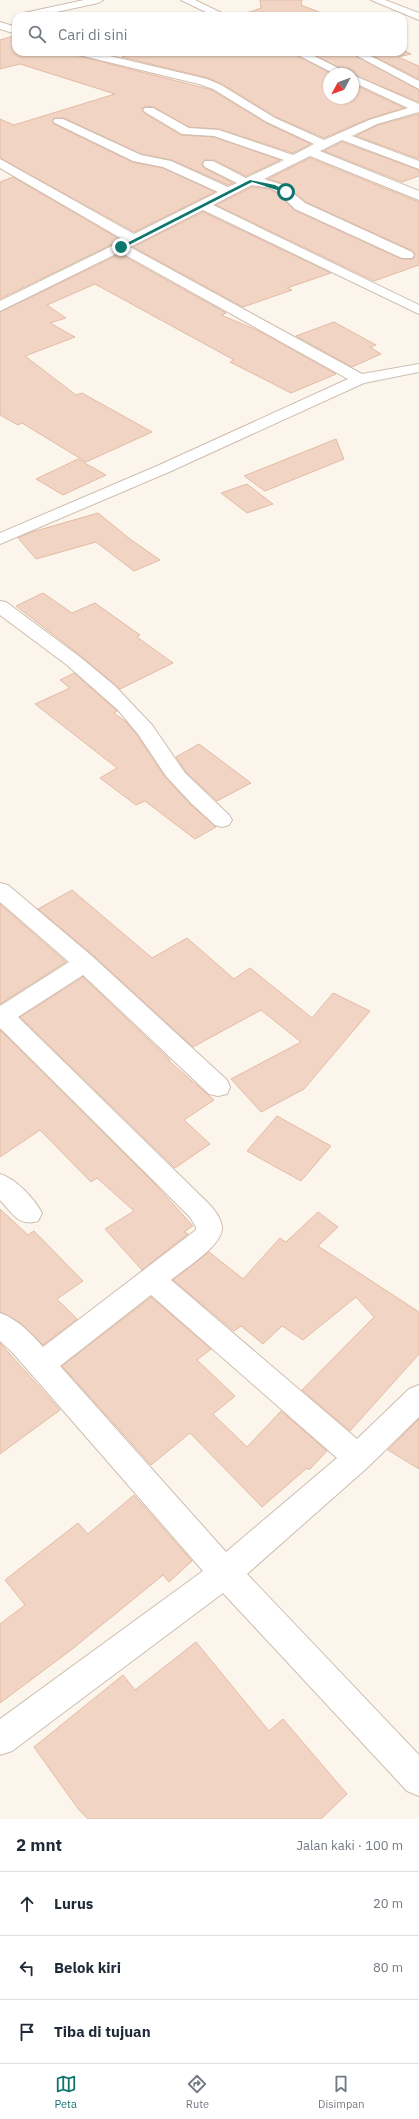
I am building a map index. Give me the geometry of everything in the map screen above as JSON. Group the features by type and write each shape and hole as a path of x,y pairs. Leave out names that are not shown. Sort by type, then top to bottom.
{"street":[{"path":"42,12 98,0"},
{"path":"186,0 214,12"},
{"path":"376,0 406,12"},
{"path":"0,21 11,19"},
{"path":"0,25 12,30"},
{"path":"96,56 203,81 217,87 270,120 324,144"},
{"path":"306,56 331,68"},
{"path":"363,56 419,86"},
{"path":"359,81 419,108"},
{"path":"0,307 128,244 324,144 373,122 419,108"},
{"path":"149,110 186,131 215,133 294,159"},
{"path":"59,121 137,158 167,164 228,192"},
{"path":"341,136 419,165"},
{"path":"310,151 419,196"},
{"path":"0,163 128,244 360,379"},
{"path":"209,164 249,182 274,186 286,192 291,201 300,206 406,255"},
{"path":"204,205 419,310"},
{"path":"0,539 163,469 360,379 419,368"},
{"path":"0,606 115,697 140,723 157,745 164,760 178,778 222,820"},
{"path":"0,890 85,963 218,1087"},
{"path":"41,1364 205,1238 210,1230 209,1223 194,1204 1,1016 85,963"},
{"path":"0,1184 29,1213"},
{"path":"152,1280 358,1458"},
{"path":"0,1325 23,1344 226,1573 419,1779"},
{"path":"0,1739 226,1573 358,1458 419,1398"}],"building":[{"path":"260,0 302,0 301,5 319,12 250,12 261,8"},
{"path":"12,36 12,56 79,56 212,90 266,123 311,144 293,153 219,129 189,127 154,107 145,106 142,109 144,113 181,135 214,137 280,160 246,176 214,160 204,160 202,165 204,168 233,183 228,185 172,160 141,154 64,118 54,118 52,121 54,124 132,162 163,168 215,192 134,232 0,158 0,119 14,125 115,94 20,64 0,69 0,40"},
{"path":"298,56 323,69 323,104 359,104 359,87 404,108 368,119 324,138 276,117 222,84 208,78 122,57"},
{"path":"317,56 356,56 419,90 419,102 359,77 359,68 340,68"},
{"path":"374,56 402,56 398,57 419,66 419,79"},
{"path":"419,114 419,159 356,136 378,125"},
{"path":"342,142 419,170 419,176 402,182 324,151"},
{"path":"310,158 419,202 419,265 374,281 216,205 252,187 270,189 277,193 294,210 401,259 413,259 415,254 413,251 306,202 284,184 268,179"},
{"path":"13,177 121,240 0,299 0,182"},
{"path":"203,212 331,273 287,288 292,290 243,307 133,247"},
{"path":"120,254 226,313 221,315 259,331 336,374 291,393 230,362 234,360 95,284 47,305 66,318 50,323 75,337 25,356 76,395 82,393 152,432 86,462 22,423 18,425 0,415 0,312"},
{"path":"334,322 376,345 370,347 381,354 352,367 296,336"},
{"path":"336,439 344,459 265,491 244,476"},
{"path":"78,459 106,475 63,495 36,479"},
{"path":"247,484 273,504 247,513 221,493"},
{"path":"98,513 130,539 160,560 134,571 96,542 36,559 18,538 32,532"},
{"path":"43,593 72,613 95,603 140,635 137,637 173,663 120,689 81,656 16,606"},
{"path":"74,673 117,711 114,713 126,722 137,735 165,777 191,805 216,827 195,839 145,801 136,805 100,778 117,768 35,704 70,688 60,680"},
{"path":"199,744 251,783 217,801 186,772 176,757"},
{"path":"72,890 152,958 187,938 234,979 250,968 312,1018 333,993 370,1011 304,1089 261,1112 231,1079 301,1042 261,1010 193,1047 94,956 38,909"},
{"path":"0,904 66,962 0,1004"},
{"path":"83,977 170,1060 169,1061 214,1100 184,1120 210,1144 175,1168 20,1017"},
{"path":"0,1030 154,1183 193,1226 184,1232 188,1234 142,1270 105,1229 134,1211 97,1178 91,1182 40,1130 0,1157"},
{"path":"277,1116 331,1146 301,1181 247,1151"},
{"path":"0,1209 28,1235 34,1231 83,1281 57,1299 77,1319 43,1345 19,1322 0,1312"},
{"path":"318,1212 338,1227 318,1246 419,1312 419,1354 350,1431 302,1390 374,1317 356,1297 303,1340 282,1326 263,1344 241,1326 234,1331 173,1280 209,1252 243,1279 280,1238 286,1242"},
{"path":"151,1297 211,1349 197,1360 235,1396 213,1414 247,1447 281,1411 327,1451 309,1470 307,1468 262,1507 190,1433 151,1465 62,1366"},
{"path":"0,1343 60,1410 0,1454"},
{"path":"419,1419 419,1469 388,1450"},
{"path":"134,1495 192,1561 169,1582 163,1575 71,1650 0,1703 0,1624 25,1605 5,1580 78,1523 88,1534"},
{"path":"196,1642 269,1731 283,1719 347,1794 321,1819 88,1819 79,1810 34,1747 123,1675 135,1690"}],"route":[{"path":"121,247 251,181 274,186 286,192"}]}
